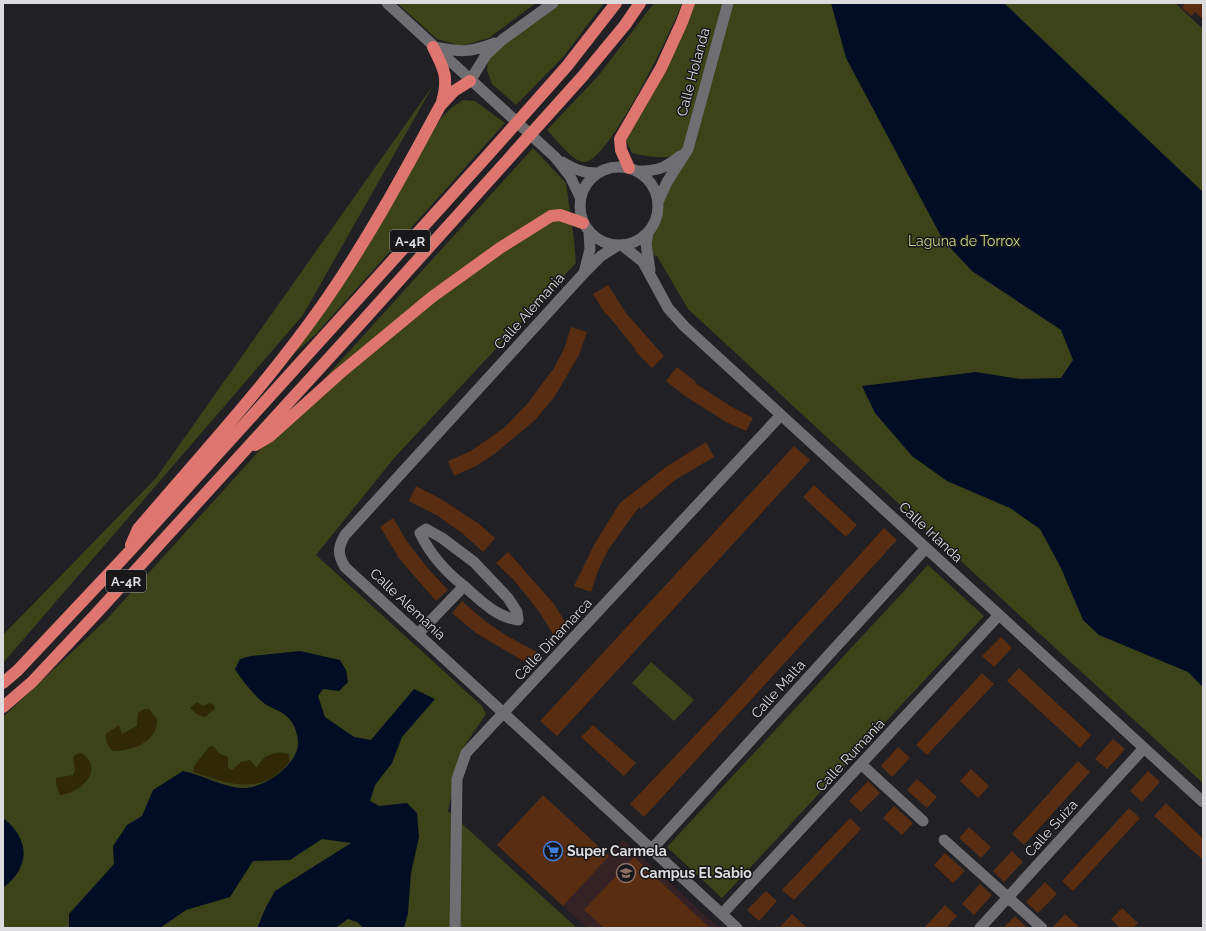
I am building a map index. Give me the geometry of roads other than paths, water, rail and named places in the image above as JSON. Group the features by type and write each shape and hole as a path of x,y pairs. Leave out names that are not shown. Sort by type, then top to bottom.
{"highway":[{"name":"A-4R","path":"3,683 18,670 128,553 488,156 567,66 616,3"},
{"name":"A-4R","path":"3,707 32,682 245,451 582,77 625,25 640,3"},
{"path":"633,170 621,150 620,139 661,68 689,3"},
{"path":"128,553 138,529 287,353 322,307 371,231 440,106 446,88 446,72 433,47"},
{"path":"440,106 454,91 470,81"},
{"path":"245,451 270,436 432,297 500,248 551,216 560,215 586,228"}],"street":[{"path":"387,3 470,81 555,157 570,176 580,197"},
{"path":"470,81 486,55 502,40 553,3"},
{"name":"Calle Holanda","path":"658,202 667,182 688,149 728,3"},
{"path":"433,47 460,52 482,48 502,40"},
{"path":"555,157 574,169 586,173 597,173 613,168 658,170 667,167 688,149"},
{"path":"597,173 589,180 580,197 579,210 586,228 598,240 620,246 640,239 648,233 657,215 658,202 652,186 645,177 633,170"},
{"name":"Calle Alemania","path":"584,273 590,249 586,228"},
{"name":"Calle Irlanda","path":"648,233 647,260 651,275"},
{"name":"Calle Alemania","path":"620,246 601,256 584,273 345,535 338,546 339,558 344,567 737,928"},
{"name":"Calle Irlanda","path":"620,246 643,262 668,308 684,326 1203,802"},
{"name":"Calle Dinamarca","path":"455,928 457,779 466,753 505,714 781,415"},
{"path":"426,529 442,538 474,562 508,598 517,612 518,620 507,619 464,586 448,574 426,546 420,533 426,529"},
{"name":"Calle Malta","path":"651,850 926,548"},
{"path":"418,634 464,586"},
{"name":"Calle Rumanía","path":"722,914 862,765 999,615"},
{"name":"Calle Suiza","path":"980,928 1144,748"},
{"path":"862,765 923,821"},
{"path":"944,840 1042,928"}],"water":[{"name":"Laguna de Torrox","path":"831,3 1004,3 1203,192 1203,687 1188,672 1099,635 1083,620 1061,568 1040,529 1010,508 947,481 912,456 875,413 862,386 976,372 1020,379 1061,378 1073,360 1061,330 972,271 943,240 846,58"},
{"path":"300,651 340,660 346,670 348,682 339,691 323,689 318,696 325,717 354,737 371,740 414,689 435,699 402,737 392,763 375,785 370,801 379,806 407,803 417,813 419,837 411,873 408,913 404,928 364,928 357,922 348,919 335,928 257,928 275,891 351,843 322,839 290,860 253,861 230,897 186,910 160,928 69,928 69,914 114,864 113,846 127,825 142,816 153,790 183,771 235,787 250,787 267,781 282,771 289,764 294,757 298,746 297,734 293,724 286,715 265,704 249,688 235,669 240,659 251,656"},
{"path":"3,818 12,826 18,835 24,853 19,871 3,888"}],"place":[{"name":"Super Carmela","path":"553,851"},
{"name":"Campus El Sabio","path":"626,873"}]}
